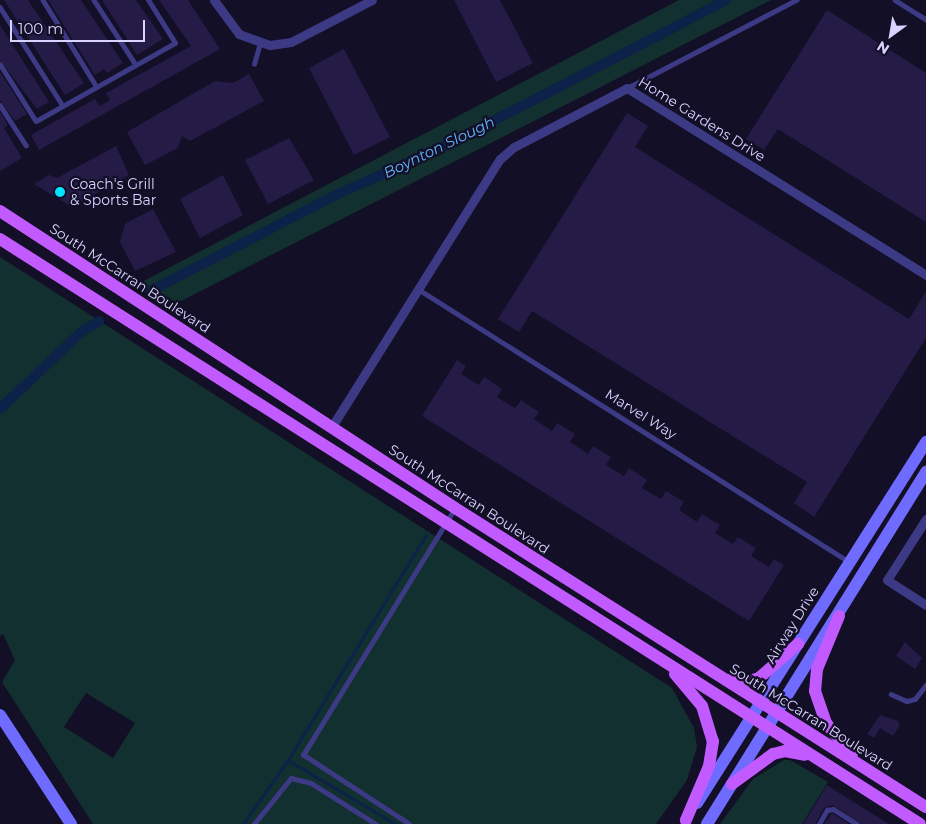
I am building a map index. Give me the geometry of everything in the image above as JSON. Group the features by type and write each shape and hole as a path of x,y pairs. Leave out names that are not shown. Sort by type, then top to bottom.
{"main road":[{"name":"South McCarran Boulevard","path":"0,210 331,428 777,714 926,807"},
{"path":"0,239 920,824"},
{"path":"182,353 231,375 311,426 331,428"},
{"name":"Airway Drive","path":"685,822 926,442"},
{"path":"708,824 839,616 926,472"},
{"path":"839,616 817,669 817,702 833,734 868,771"},
{"path":"724,680 746,682 759,678 798,644"},
{"path":"657,657 693,694 712,729 710,766 685,822"},
{"path":"0,716 71,824"},
{"path":"732,784 778,752 817,759"}],"street":[{"path":"214,0 239,34 260,44 291,42 372,0"},
{"name":"Home Gardens Drive","path":"331,428 503,155 627,88 926,275"},
{"path":"926,519 887,580 926,604"}],"lane":[{"path":"43,0 97,87"},
{"path":"94,0 136,65"},
{"path":"0,64 36,121 175,43 148,0"},
{"path":"627,88 796,0"},
{"path":"896,0 926,19"},
{"path":"0,7 63,106"},
{"path":"254,64 260,44"},
{"path":"0,105 26,145"},
{"name":"Marvel Way","path":"418,289 849,561"},
{"path":"409,824 302,755 456,507"},
{"path":"891,694 907,701 915,699 926,685"},
{"path":"254,824 291,778 311,783 376,824"},
{"path":"819,824 827,810 833,809 857,824"}],"green space":[{"path":"679,0 771,0 181,301 172,305 138,284"},
{"path":"0,257 672,688 694,728 697,747 687,780 656,824 93,824 2,682 15,660 3,634 0,636","holes":["86,693 135,723 113,758 64,727"]},
{"path":"784,760 790,760 828,782 802,824 720,824 753,779"}],"building":[{"path":"4,0 28,0 84,83 65,95"},
{"path":"48,0 81,0 123,63 107,73 104,69 95,75"},
{"path":"102,0 136,0 163,39 137,55"},
{"path":"159,0 188,0 220,49 39,150 31,135 95,99 100,106 110,100 106,93 191,46"},
{"path":"454,0 500,0 533,63 496,82"},
{"path":"827,10 926,73 926,222 778,129 764,150 746,139"},
{"path":"0,25 49,102 37,109 0,60"},
{"path":"344,49 390,137 354,155 309,68"},
{"path":"0,72 27,114 15,121 0,101"},
{"path":"249,74 264,101 190,141 182,136 178,148 145,165 127,132 215,81 233,83"},
{"path":"0,112 8,125 4,128 22,158 0,171"},
{"path":"627,113 648,126 635,147 909,319 926,291 926,338 814,517 794,503 807,482 532,311 519,332 498,319"},
{"path":"289,138 314,180 268,204 245,160"},
{"path":"116,146 129,175 72,207 34,184 49,175 57,178"},
{"path":"223,175 243,215 200,238 180,199"},
{"path":"153,209 176,252 135,271 120,242 125,224"},
{"path":"457,360 466,366 461,374 479,385 484,377 502,389 497,397 515,408 521,400 539,412 534,419 552,431 557,423 575,434 570,442 588,454 593,446 611,457 606,465 624,476 629,468 647,480 642,488 661,499 666,491 684,502 679,510 697,522 702,514 720,525 715,533 733,544 738,537 756,548 751,556 769,567 774,559 784,565 749,621 422,416"},
{"path":"905,642 922,658 915,669 896,656"},
{"path":"880,715 898,721 900,725 893,736 880,728 874,738 867,734"},
{"path":"827,785 889,824 861,824 832,805 824,808 815,824 803,824"},
{"path":"832,813 849,824 824,824"}],"waterway":[{"name":"Boynton Slough","path":"150,291 338,194 441,148 726,0"},
{"name":"Boynton Slough","path":"0,409 81,332 99,321"},
{"path":"243,824 288,760 426,535"},
{"path":"288,760 396,824"}],"place":[{"name":"Coach's Grill & Sports Bar","path":"60,192"}]}
